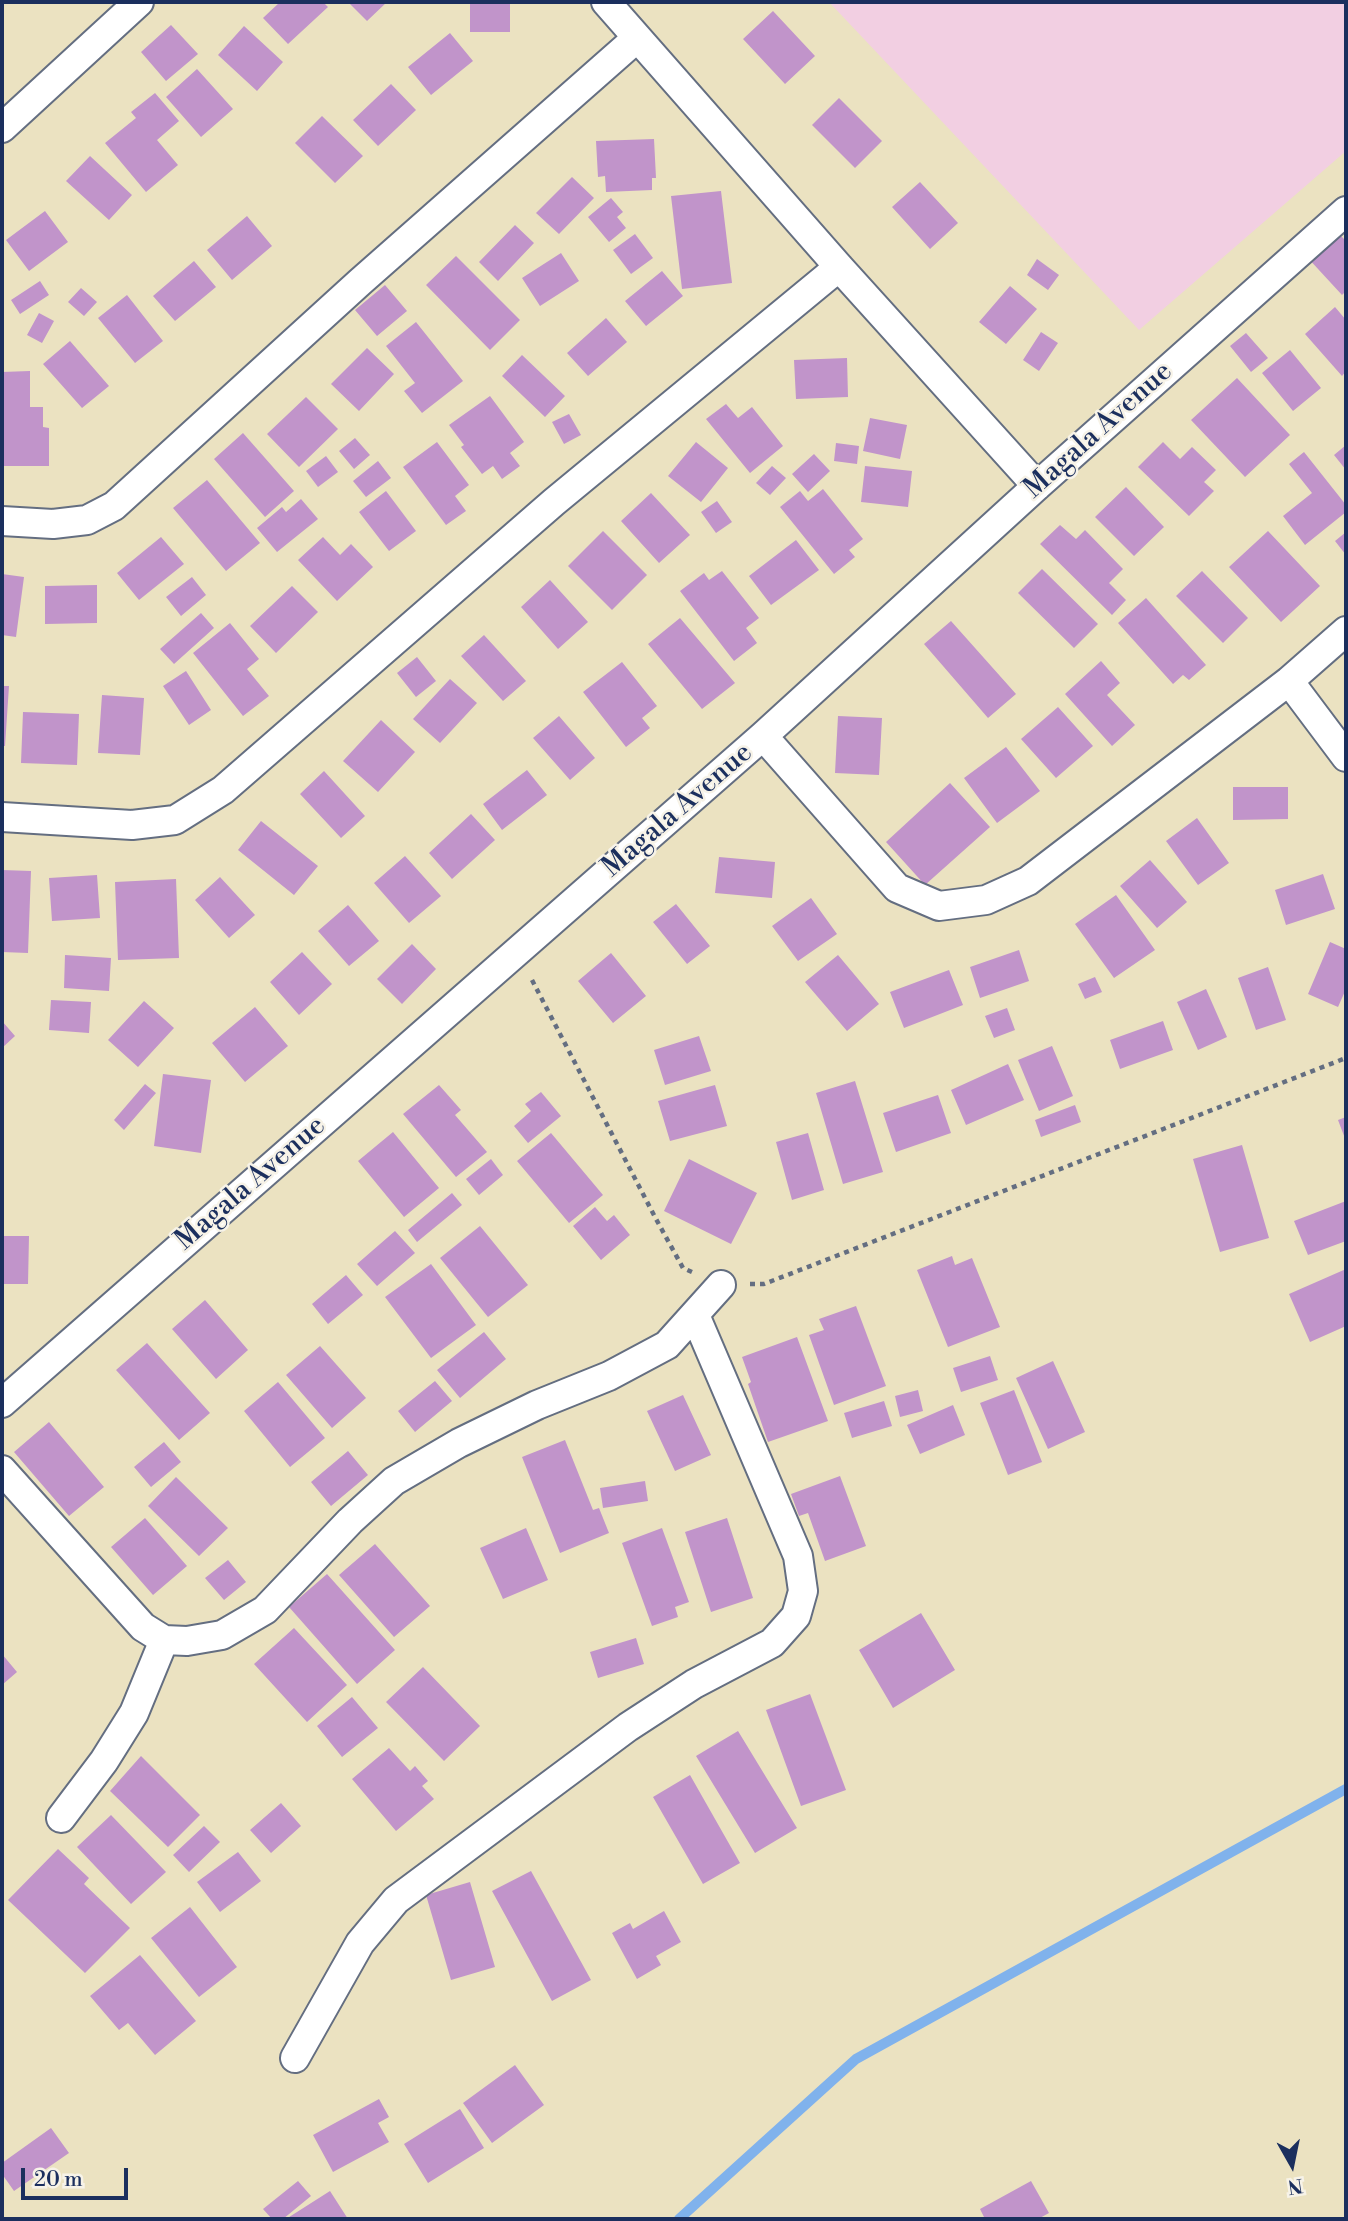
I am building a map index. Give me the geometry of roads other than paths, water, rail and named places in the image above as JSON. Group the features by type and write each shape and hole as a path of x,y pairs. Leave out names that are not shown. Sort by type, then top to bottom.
{"street":[{"path":"2,128 139,2"},
{"path":"606,2 839,267 1037,486"},
{"path":"2,521 53,524 87,520 114,506 360,282 637,38"},
{"name":"Magala Avenue","path":"2,1403 763,736 1037,486 1346,211"},
{"path":"2,817 132,825 175,820 223,790 554,502 839,267"},
{"path":"763,736 897,888 939,906 986,900 1028,881 1289,681 1346,631"},
{"path":"1289,681 1346,757"},
{"path":"2,1470 143,1627 164,1640 187,1641 222,1635 265,1610 350,1521 394,1481 459,1443 537,1405 609,1376 667,1345 721,1285"},
{"path":"295,2058 360,1943 396,1900 628,1727 694,1684 772,1643 796,1616 803,1591 798,1556 695,1315"},
{"path":"61,1818 104,1761 134,1713 164,1640"}],"waterway":[{"path":"679,2219 856,2059 1346,1789"}]}
